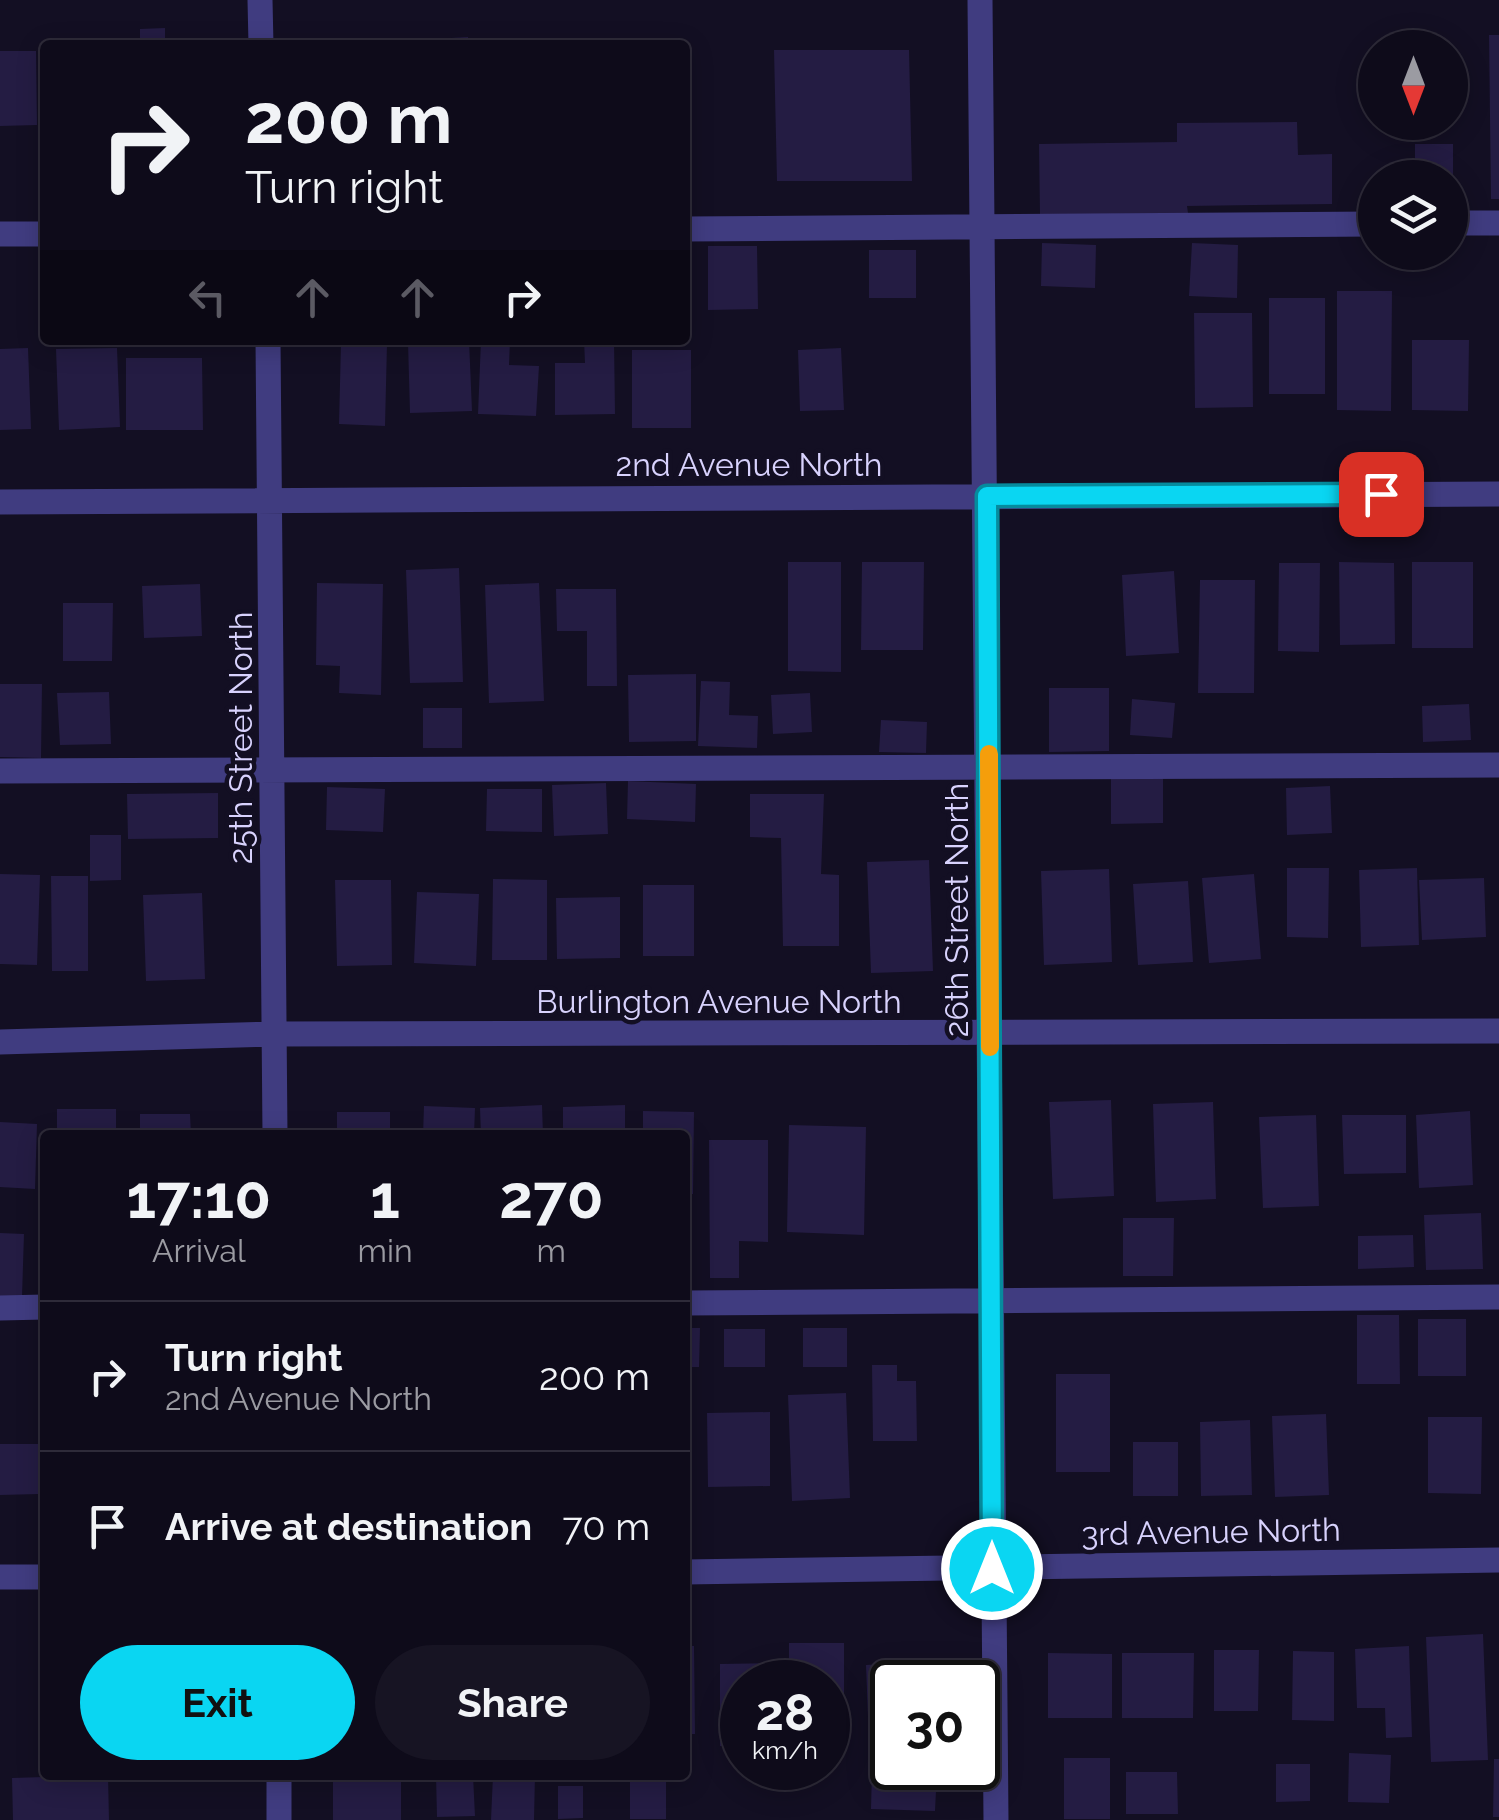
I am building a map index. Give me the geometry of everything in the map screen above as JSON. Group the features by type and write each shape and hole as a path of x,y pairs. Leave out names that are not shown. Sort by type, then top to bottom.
{"street":[{"path":"260,0 261,40"},
{"name":"26th Street North","path":"980,0 996,1820"},
{"path":"1468,224 1499,223"},
{"path":"690,229 1358,224"},
{"path":"0,234 40,234"},
{"name":"25th Street North","path":"268,345 275,1130"},
{"name":"2nd Avenue North","path":"0,502 1499,494"},
{"path":"0,771 1499,764"},
{"name":"Burlington Avenue North","path":"0,1042 275,1034 1499,1032"},
{"path":"690,1303 1499,1297"},
{"path":"0,1308 40,1308"},
{"name":"3rd Avenue North","path":"690,1572 1499,1560"},
{"path":"0,1577 40,1577"},
{"path":"279,1780 280,1820"}],"building":[{"path":"165,28 165,40 140,40 140,29"},
{"path":"1489,35 1499,35 1499,199 1491,199"},
{"path":"468,37 468,40 418,40"},
{"path":"774,50 909,50 912,181 777,181"},
{"path":"0,51 36,51 37,125 0,126"},
{"path":"1297,122 1298,155 1332,154 1332,204 1187,206 1188,213 1040,215 1039,144 1177,142 1177,123"},
{"path":"1415,144 1453,144 1453,160 1415,160"},
{"path":"1042,243 1096,245 1095,288 1041,286"},
{"path":"1192,243 1238,245 1237,298 1189,296"},
{"path":"708,246 757,246 758,309 708,310"},
{"path":"869,250 916,250 916,298 869,298"},
{"path":"1337,291 1392,291 1391,411 1337,410"},
{"path":"1269,298 1325,298 1325,394 1269,394"},
{"path":"1194,313 1252,313 1253,407 1195,408"},
{"path":"1412,340 1469,340 1468,411 1412,410"},
{"path":"341,345 387,345 385,426 339,424"},
{"path":"408,345 469,345 472,411 410,413"},
{"path":"481,345 510,345 509,365 539,366 536,416 478,414"},
{"path":"584,345 614,345 615,414 555,415 555,363 585,363"},
{"path":"28,348 31,429 0,430 0,349"},
{"path":"117,348 120,427 59,430 56,349"},
{"path":"841,348 844,410 800,411 798,350"},
{"path":"632,350 691,350 691,428 632,428"},
{"path":"126,358 202,358 203,430 126,430"},
{"path":"788,562 841,562 841,672 788,671"},
{"path":"862,562 924,562 923,650 861,650"},
{"path":"1339,562 1394,563 1395,644 1340,645"},
{"path":"1412,562 1473,562 1473,648 1412,648"},
{"path":"1279,563 1320,563 1319,652 1278,651"},
{"path":"459,568 463,682 410,683 406,570"},
{"path":"1174,571 1179,653 1126,656 1122,575"},
{"path":"1200,580 1255,580 1254,693 1198,693"},
{"path":"317,583 383,584 381,695 339,693 340,666 316,665"},
{"path":"539,583 544,701 489,703 485,585"},
{"path":"200,584 202,636 144,638 142,586"},
{"path":"556,589 616,589 617,686 587,686 587,631 557,631"},
{"path":"63,603 113,603 112,661 63,661"},
{"path":"696,674 696,741 629,742 628,675"},
{"path":"701,681 730,682 729,715 758,716 757,748 698,746"},
{"path":"0,684 42,684 41,758 0,757"},
{"path":"1049,688 1109,688 1109,751 1049,752"},
{"path":"109,692 111,744 60,745 57,693"},
{"path":"810,693 812,732 773,734 771,695"},
{"path":"1132,699 1175,703 1172,738 1130,735"},
{"path":"1469,704 1471,740 1423,742 1422,706"},
{"path":"423,708 462,708 462,748 423,748"},
{"path":"881,720 927,722 926,753 879,752"},
{"path":"1163,776 1163,823 1111,824 1111,778"},
{"path":"628,781 696,784 695,822 627,819"},
{"path":"606,783 608,834 554,836 552,785"},
{"path":"1330,786 1332,833 1287,835 1286,788"},
{"path":"327,787 385,789 383,832 326,830"},
{"path":"487,789 542,789 542,832 486,831"},
{"path":"218,793 218,838 128,839 127,794"},
{"path":"750,794 824,794 821,874 839,875 839,946 783,946 781,838 750,837"},
{"path":"90,835 121,835 121,880 90,881"},
{"path":"929,860 933,971 871,973 867,862"},
{"path":"1287,868 1329,868 1328,938 1287,937"},
{"path":"1417,868 1419,945 1361,947 1359,870"},
{"path":"1109,869 1112,962 1044,965 1041,871"},
{"path":"0,874 40,875 37,965 0,964"},
{"path":"1254,874 1261,959 1209,963 1202,878"},
{"path":"51,876 88,876 88,971 52,971"},
{"path":"1484,878 1486,937 1422,940 1419,880"},
{"path":"493,879 547,880 547,960 492,960"},
{"path":"335,880 391,880 392,965 337,966"},
{"path":"1188,881 1193,962 1138,965 1133,884"},
{"path":"643,885 694,885 694,956 643,956"},
{"path":"417,892 479,894 476,966 414,963"},
{"path":"202,893 205,979 146,981 143,895"},
{"path":"620,897 620,958 557,959 556,898"},
{"path":"1111,1100 1114,1196 1053,1199 1049,1102"},
{"path":"1213,1102 1216,1199 1156,1202 1153,1104"},
{"path":"542,1105 543,1130 481,1130 480,1108"},
{"path":"625,1105 625,1130 563,1130 563,1107"},
{"path":"424,1106 475,1108 474,1130 423,1130"},
{"path":"57,1109 116,1109 116,1130 57,1130"},
{"path":"643,1111 694,1112 693,1194 690,1130 643,1130"},
{"path":"1470,1111 1473,1185 1419,1188 1416,1115"},
{"path":"337,1112 390,1112 390,1130 337,1130"},
{"path":"140,1114 190,1114 191,1130 140,1130"},
{"path":"1316,1115 1319,1206 1263,1208 1259,1117"},
{"path":"1342,1115 1406,1115 1406,1173 1344,1174"},
{"path":"0,1122 37,1124 35,1189 0,1187"},
{"path":"789,1125 866,1127 864,1235 787,1232"},
{"path":"709,1140 768,1140 768,1242 739,1241 739,1278 710,1278"},
{"path":"1481,1213 1483,1269 1426,1270 1424,1215"},
{"path":"1123,1218 1174,1218 1173,1276 1123,1276"},
{"path":"0,1233 24,1234 22,1297 0,1296"},
{"path":"1413,1235 1414,1267 1358,1269 1358,1236"},
{"path":"1357,1315 1399,1315 1400,1384 1357,1384"},
{"path":"1418,1319 1466,1319 1466,1376 1418,1376"},
{"path":"690,1328 700,1328 699,1367 690,1367"},
{"path":"803,1328 847,1328 847,1367 803,1367"},
{"path":"724,1329 765,1329 765,1367 724,1367"},
{"path":"872,1365 897,1365 897,1381 916,1381 917,1441 873,1441"},
{"path":"1056,1374 1110,1374 1110,1472 1056,1472"},
{"path":"846,1393 850,1498 792,1501 788,1395"},
{"path":"770,1412 770,1486 708,1487 707,1413"},
{"path":"1326,1414 1329,1495 1275,1497 1272,1416"},
{"path":"1428,1417 1482,1417 1481,1494 1428,1493"},
{"path":"1250,1420 1252,1495 1201,1496 1200,1422"},
{"path":"1133,1442 1178,1442 1178,1496 1133,1496"},
{"path":"0,1444 39,1444 39,1494 0,1495"},
{"path":"1483,1634 1488,1760 1431,1762 1426,1637"},
{"path":"789,1643 844,1643 844,1660 789,1660"},
{"path":"690,1646 694,1646 695,1734 690,1734"},
{"path":"1409,1646 1412,1737 1386,1738 1385,1708 1357,1708 1355,1649"},
{"path":"1214,1650 1259,1650 1258,1711 1214,1711"},
{"path":"1293,1651 1334,1652 1334,1721 1292,1720"},
{"path":"1048,1653 1112,1654 1112,1718 1048,1718"},
{"path":"1122,1653 1194,1653 1193,1718 1122,1718"},
{"path":"866,1665 870,1665 870,1743 869,1743"},
{"path":"1349,1753 1391,1755 1389,1803 1348,1802"},
{"path":"1064,1758 1110,1758 1110,1819 1064,1819"},
{"path":"1494,1759 1499,1759 1499,1817 1493,1817"},
{"path":"1276,1764 1310,1764 1310,1801 1276,1802"},
{"path":"1126,1772 1177,1772 1178,1814 1126,1814"},
{"path":"12,1778 108,1780 109,1820 13,1820"},
{"path":"333,1780 401,1780 401,1820 333,1820"},
{"path":"436,1780 473,1780 475,1816 437,1817"},
{"path":"493,1780 535,1780 534,1820 491,1820"},
{"path":"630,1780 666,1780 666,1819 630,1819"},
{"path":"558,1786 583,1786 583,1818 558,1819"},
{"path":"871,1790 936,1790 935,1811 871,1809"}],"slow traffic":[{"path":"989,754 990,1047"}],"route":[{"path":"992,1569 987,496 1381,494"}]}
